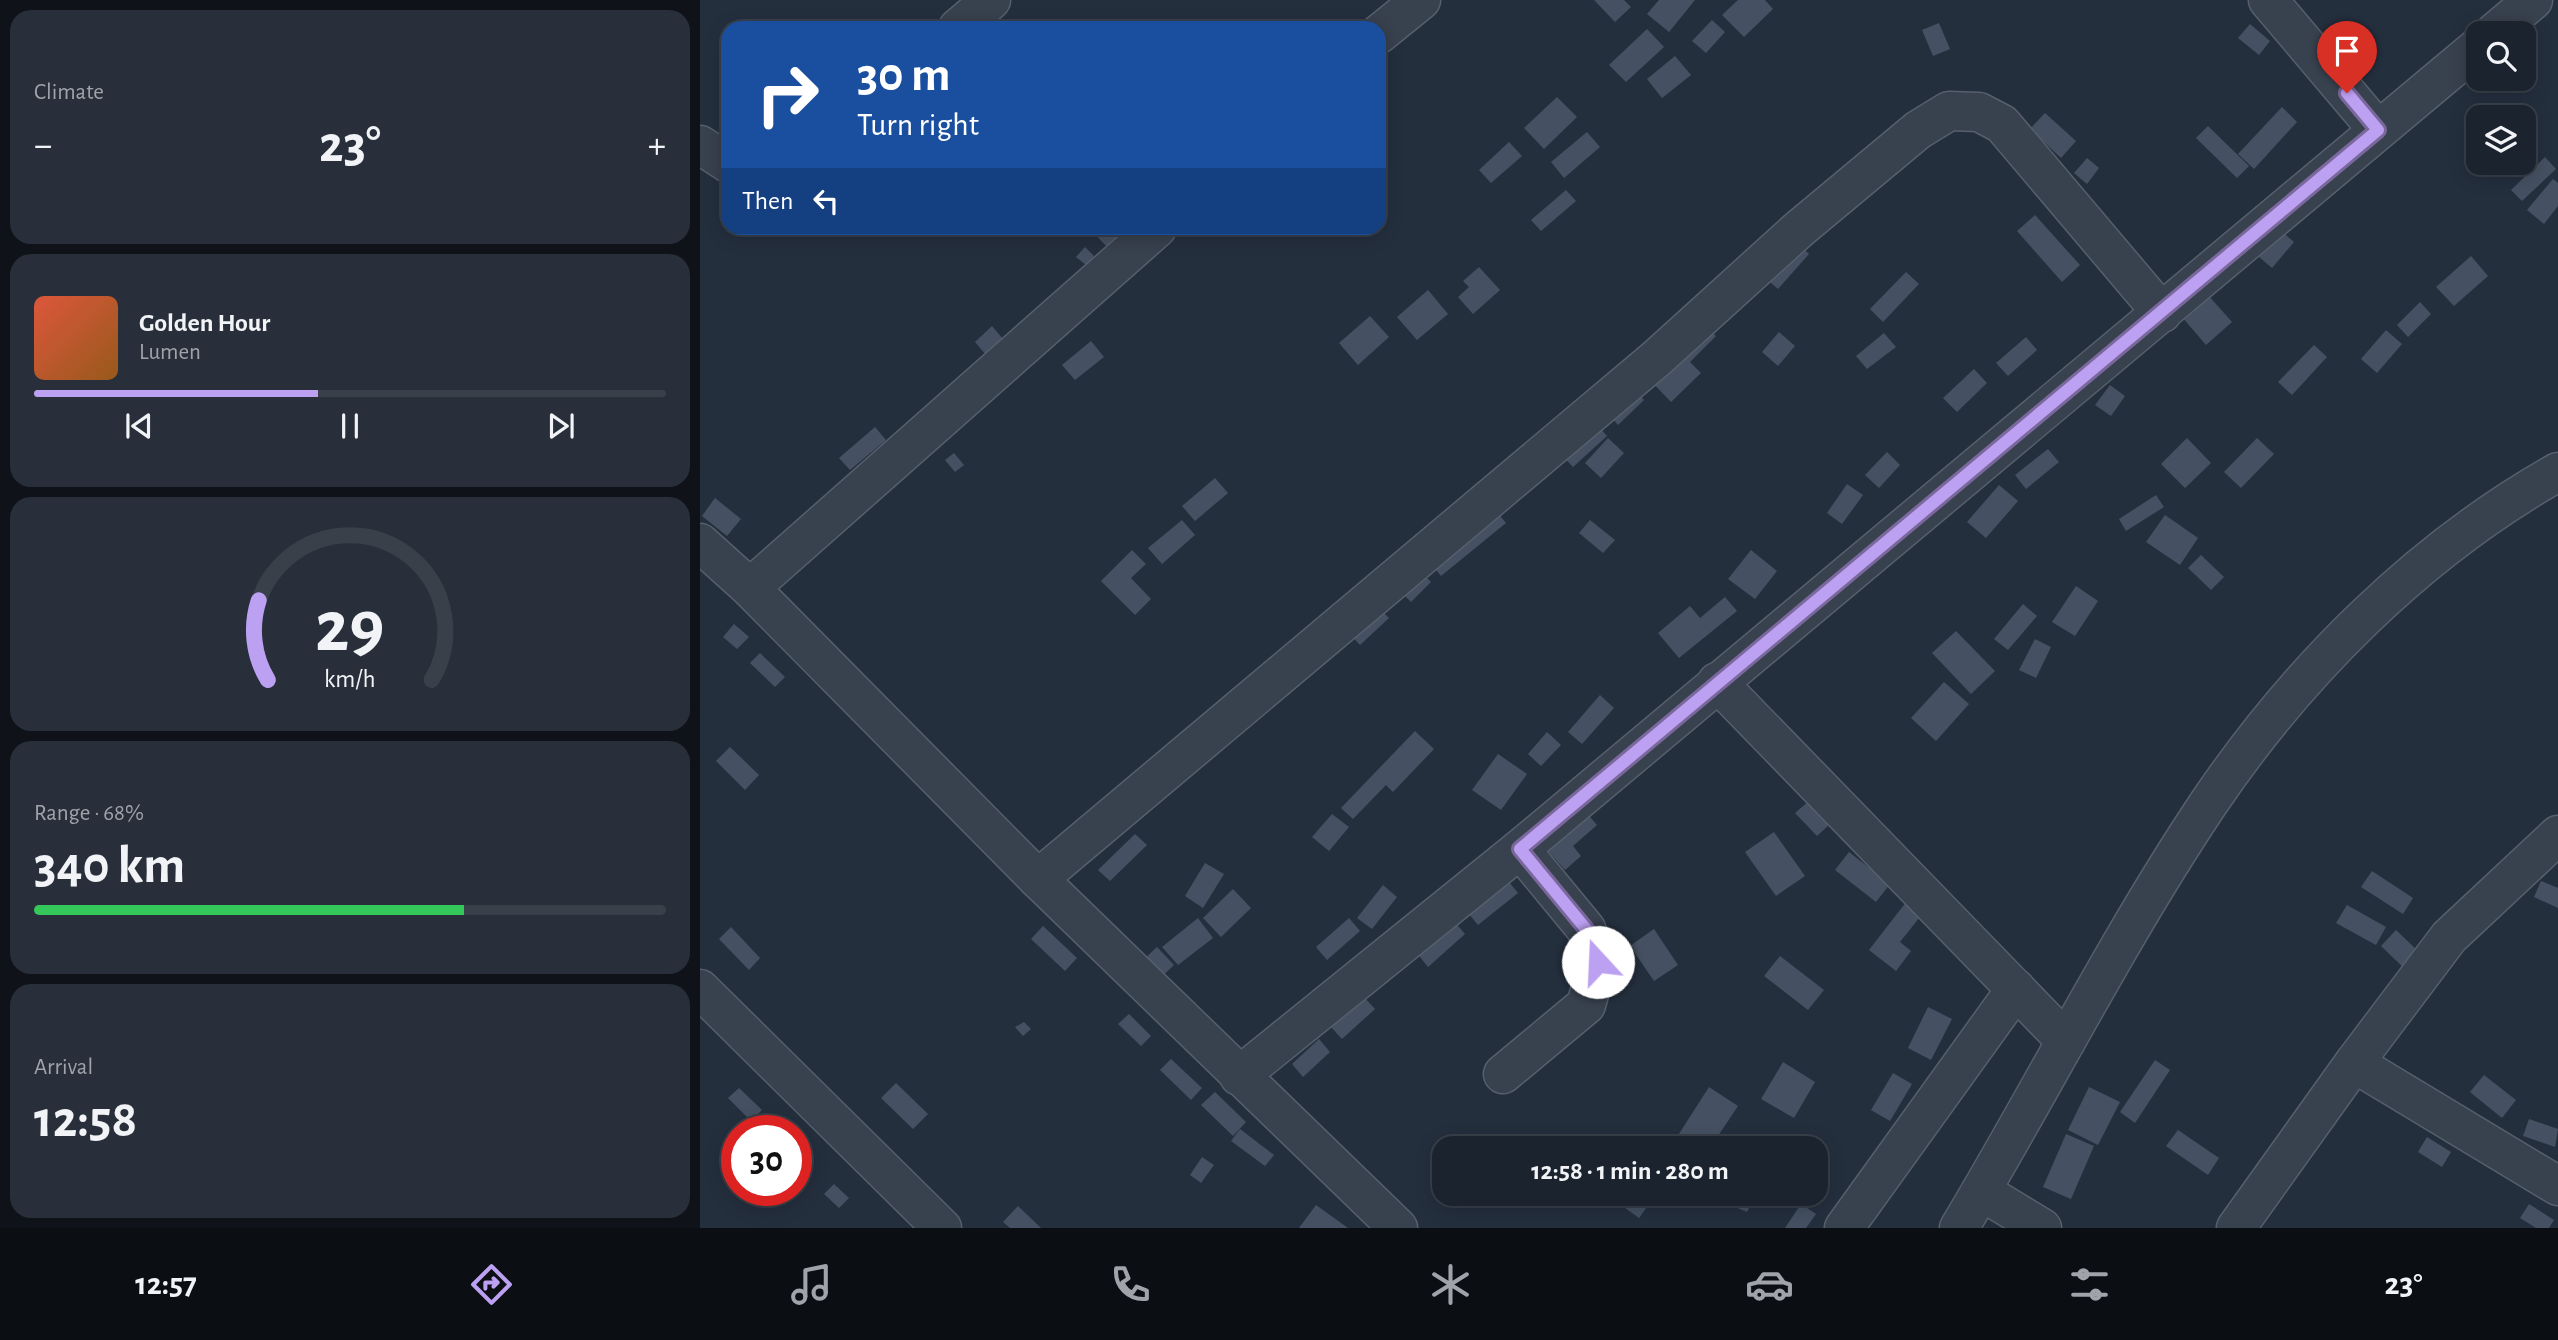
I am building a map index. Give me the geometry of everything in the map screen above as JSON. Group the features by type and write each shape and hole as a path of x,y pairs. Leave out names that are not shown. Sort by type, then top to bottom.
{"street":[{"path":"966,21 991,0"},
{"path":"1386,28 1421,0"},
{"path":"2268,0 2378,130"},
{"path":"2508,21 2533,0"},
{"path":"1239,1076 1520,849 2466,57"},
{"path":"1038,879 1657,358 1798,230 1918,130 1949,111 1979,113 2002,124 2162,313"},
{"path":"700,145 721,158"},
{"path":"750,588 1149,235"},
{"path":"1959,1228 2066,1041 2208,803 2334,648 2414,574 2507,501 2558,472"},
{"path":"700,543 750,588 1038,879 1398,1228"},
{"path":"1717,682 2066,1041"},
{"path":"1503,1074 1586,1005 1598,962 1586,929 1520,849"},
{"path":"2236,1228 2354,1063 2449,937 2550,854"},
{"path":"700,989 942,1228"},
{"path":"1844,1228 2017,989"},
{"path":"2354,1063 2558,1186"},
{"path":"1981,1191 2042,1228"}],"building":[{"path":"1594,0 1624,0 1631,7 1615,22"},
{"path":"1659,0 1695,0 1669,32 1647,14"},
{"path":"1738,0 1765,0 1773,9 1744,37 1722,15"},
{"path":"1712,20 1725,32 1706,53 1692,41"},
{"path":"1939,23 1950,49 1933,56 1922,30"},
{"path":"2250,24 2270,41 2259,55 2238,38"},
{"path":"1647,29 1664,47 1626,82 1609,65"},
{"path":"1675,56 1691,75 1662,98 1647,79"},
{"path":"1557,97 1577,117 1544,149 1524,128"},
{"path":"2282,107 2297,122 2254,169 2238,154"},
{"path":"2045,113 2076,141 2061,158 2030,129"},
{"path":"2208,126 2249,166 2237,178 2196,138"},
{"path":"1587,132 1600,147 1564,178 1551,162"},
{"path":"1509,142 1522,156 1491,183 1479,170"},
{"path":"2545,157 2556,169 2522,201 2511,190 2526,175 2536,175 2536,166"},
{"path":"2087,158 2099,168 2087,184 2074,173"},
{"path":"2553,179 2558,183 2558,206 2544,224 2527,210"},
{"path":"1566,190 1576,201 1541,231 1531,220"},
{"path":"2035,215 2080,265 2062,282 2017,231"},
{"path":"2280,230 2294,242 2272,268 2259,257"},
{"path":"1096,235 1121,235 1107,247"},
{"path":"1796,242 1809,254 1778,289 1764,277"},
{"path":"1085,247 1094,256 1086,265 1076,257"},
{"path":"2471,256 2488,276 2454,306 2436,287"},
{"path":"1479,267 1500,290 1473,314 1458,297 1469,287 1463,281"},
{"path":"1906,272 1919,284 1883,322 1870,309"},
{"path":"1428,290 1448,314 1417,340 1397,317"},
{"path":"2208,295 2232,322 2206,345 2182,317"},
{"path":"2420,302 2431,314 2408,337 2397,325"},
{"path":"1370,316 1389,337 1358,365 1339,343"},
{"path":"1702,323 1716,336 1690,362 1701,373 1671,402 1647,377"},
{"path":"992,326 1003,339 986,355 975,342"},
{"path":"2386,330 2402,344 2377,373 2361,359"},
{"path":"1779,332 1795,346 1778,366 1762,352"},
{"path":"1884,333 1896,347 1867,369 1856,356"},
{"path":"2026,337 2037,350 2008,376 1996,363"},
{"path":"1091,341 1104,357 1075,380 1062,365"},
{"path":"2314,345 2327,357 2292,395 2278,382"},
{"path":"1974,369 1987,383 1957,412 1943,398"},
{"path":"2110,385 2125,396 2111,416 2095,405"},
{"path":"1632,386 1644,400 1618,425 1606,411"},
{"path":"1594,421 1607,436 1573,467 1559,452"},
{"path":"875,427 886,440 850,470 839,458"},
{"path":"1608,438 1624,453 1601,478 1585,463"},
{"path":"2187,438 2211,463 2185,488 2161,464"},
{"path":"2257,438 2274,454 2241,488 2224,472"},
{"path":"2048,449 2059,462 2026,489 2015,475"},
{"path":"1887,452 1900,465 1879,488 1865,475"},
{"path":"954,453 964,465 955,472 945,460"},
{"path":"1215,478 1228,493 1195,521 1182,506"},
{"path":"1847,484 1863,495 1842,524 1827,513"},
{"path":"1999,485 2018,501 1986,538 1967,522"},
{"path":"2156,495 2164,507 2126,531 2119,519"},
{"path":"715,498 741,519 727,536 702,516"},
{"path":"1493,507 1506,523 1441,576 1428,560"},
{"path":"2165,515 2198,538 2180,565 2146,542"},
{"path":"1182,520 1195,535 1162,564 1148,548"},
{"path":"1590,520 1615,540 1603,553 1579,533"},
{"path":"1132,550 1146,564 1131,578 1151,599 1135,615 1101,581"},
{"path":"1751,550 1777,571 1755,599 1728,579"},
{"path":"2201,555 2224,577 2211,590 2188,568"},
{"path":"1416,567 1431,582 1411,602 1396,587"},
{"path":"2076,586 2098,601 2075,636 2052,622"},
{"path":"1725,597 1737,611 1679,658 1658,633 1690,606 1700,618"},
{"path":"1375,604 1389,618 1360,645 1347,631"},
{"path":"2023,604 2037,616 2008,650 1994,639"},
{"path":"734,624 749,637 737,649 723,637"},
{"path":"1956,631 1995,671 1971,694 1932,653"},
{"path":"2035,639 2051,647 2036,678 2019,670"},
{"path":"760,653 785,677 775,687 750,663"},
{"path":"1944,682 1969,704 1936,741 1911,718"},
{"path":"1600,695 1614,708 1582,744 1568,732"},
{"path":"1415,731 1434,749 1393,792 1386,785 1353,819 1341,808"},
{"path":"1547,732 1561,745 1541,766 1528,754"},
{"path":"730,747 759,775 745,790 716,761"},
{"path":"1498,754 1527,774 1501,810 1472,790"},
{"path":"1809,801 1830,824 1817,836 1795,813"},
{"path":"1584,810 1597,825 1573,846 1581,856 1565,870 1543,845"},
{"path":"1332,814 1349,827 1329,851 1312,837"},
{"path":"1774,832 1805,876 1776,896 1745,852"},
{"path":"1135,834 1147,845 1110,881 1098,870"},
{"path":"1849,852 1890,884 1876,902 1835,870"},
{"path":"1205,863 1224,874 1203,908 1185,896"},
{"path":"2372,871 2413,898 2403,914 2361,887"},
{"path":"1505,877 1518,893 1478,925 1464,908"},
{"path":"2541,881 2558,888 2558,908 2534,897"},
{"path":"1383,885 1397,897 1372,929 1357,918"},
{"path":"1233,889 1251,908 1221,937 1203,918"},
{"path":"1907,901 1923,913 1900,942 1911,951 1896,971 1869,950"},
{"path":"2347,905 2386,927 2376,945 2336,923"},
{"path":"1198,918 1213,938 1178,965 1162,947"},
{"path":"1349,918 1360,931 1327,960 1316,947"},
{"path":"1452,919 1465,934 1428,967 1416,952"},
{"path":"1043,926 1077,958 1065,971 1031,939"},
{"path":"731,927 760,958 749,970 719,939"},
{"path":"1654,929 1678,965 1654,981 1630,946"},
{"path":"2396,930 2420,953 2404,968 2381,946"},
{"path":"1157,947 1174,965 1158,980 1141,962"},
{"path":"1780,956 1824,990 1808,1010 1764,976"},
{"path":"1363,996 1375,1009 1342,1039 1330,1026"},
{"path":"1928,1007 1952,1019 1931,1060 1908,1048"},
{"path":"1129,1014 1151,1036 1141,1046 1118,1024"},
{"path":"1024,1022 1031,1029 1023,1036 1015,1027"},
{"path":"1319,1039 1330,1052 1303,1077 1292,1064"},
{"path":"1171,1059 1202,1088 1191,1100 1160,1070"},
{"path":"2155,1060 2170,1070 2135,1123 2120,1112"},
{"path":"1783,1062 1815,1082 1794,1118 1761,1099"},
{"path":"1893,1073 1912,1084 1890,1121 1871,1110"},
{"path":"2484,1075 2516,1100 2502,1118 2470,1092"},
{"path":"896,1083 928,1114 913,1129 881,1098"},
{"path":"1709,1087 1738,1106 1718,1136 1678,1136"},
{"path":"2089,1087 2120,1102 2098,1145 2068,1130"},
{"path":"739,1088 762,1110 757,1115 745,1115 728,1098"},
{"path":"1215,1092 1246,1122 1233,1136 1201,1105"},
{"path":"2529,1119 2558,1129 2555,1147 2523,1136"},
{"path":"1240,1129 1274,1155 1265,1166 1231,1141"},
{"path":"2178,1130 2219,1158 2208,1175 2166,1146"},
{"path":"2066,1134 2094,1146 2071,1199 2043,1187"},
{"path":"2427,1137 2451,1152 2442,1167 2418,1152"},
{"path":"1202,1157 1214,1165 1201,1183 1190,1175"},
{"path":"834,1184 849,1198 839,1208 824,1194"},
{"path":"2529,1204 2554,1220 2549,1228 2536,1228 2520,1218"},
{"path":"1316,1205 1348,1228 1299,1228"},
{"path":"1018,1206 1041,1228 1010,1228 1003,1222"},
{"path":"1622,1206 1648,1206 1639,1218"},
{"path":"1733,1206 1750,1206 1747,1212"},
{"path":"1800,1206 1816,1214 1806,1228 1785,1228"}],"route":[{"path":"1598,962 1586,929 1520,849 2378,130 2347,93"}]}
